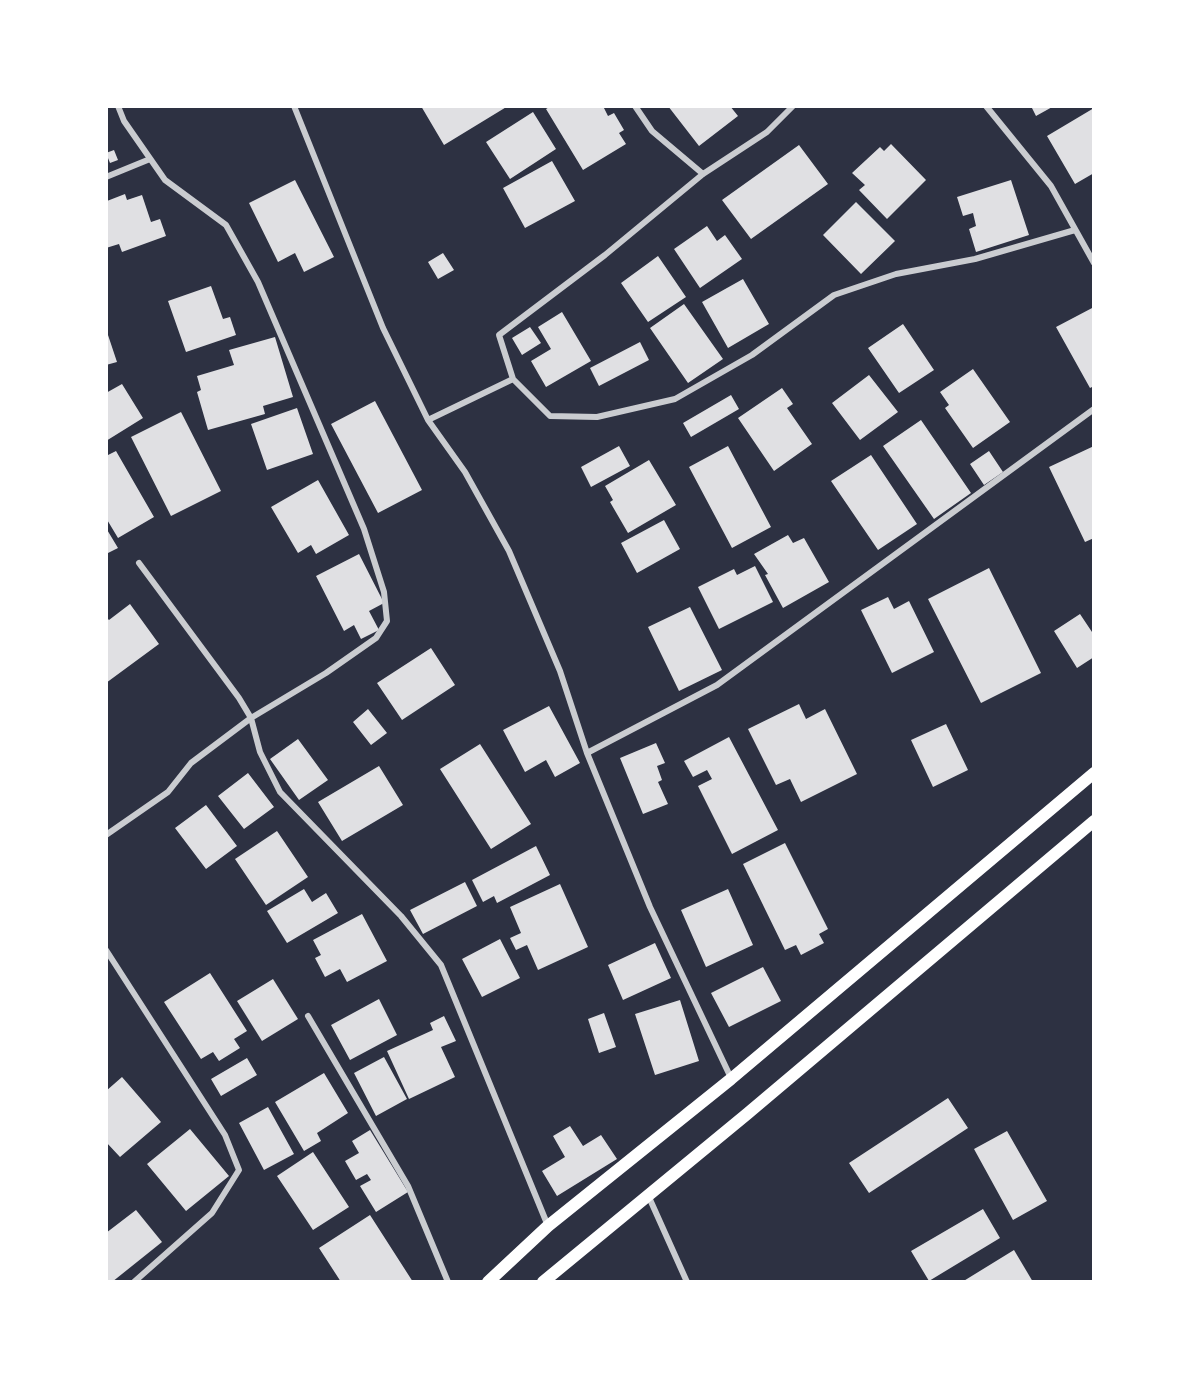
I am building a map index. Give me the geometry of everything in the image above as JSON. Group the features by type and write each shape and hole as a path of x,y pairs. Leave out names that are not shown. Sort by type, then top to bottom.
{"main road":[{"path":"488,1281 548,1226 731,1078 1094,773"},
{"path":"543,1281 1094,821"}],"street":[{"path":"106,835 168,792 191,763 251,718 326,674 376,638 387,621 384,592 364,529 258,282 226,225 165,180 124,121 118,106"},
{"path":"294,106 383,328 428,420 465,472 509,551 561,671 587,753 650,907 731,1078"},
{"path":"635,106 652,131 703,174"},
{"path":"793,106 767,132 703,174 605,255 499,335 513,379 550,416 597,417 675,399 752,355 834,295 896,274 975,259 1075,230"},
{"path":"986,106 1051,186 1094,263"},
{"path":"106,177 150,159"},
{"path":"428,420 513,379"},
{"path":"587,753 717,685 1094,409"},
{"path":"139,563 251,718 260,752 280,792 400,916 441,965 548,1226"},
{"path":"106,950 225,1135 239,1170 212,1213 134,1281"},
{"path":"308,1016 408,1186 448,1281"},
{"path":"648,1194 687,1281"}],"building":[{"path":"421,106 508,106 444,145"},
{"path":"551,106 603,106 608,116 614,113 624,130 619,133 626,144 583,170 546,109"},
{"path":"668,106 730,106 738,116 699,146"},
{"path":"1031,106 1054,106 1036,116"},
{"path":"1094,108 1094,173 1075,184 1047,136"},
{"path":"533,112 556,149 510,179 486,142"},
{"path":"891,144 926,180 887,219 859,190 865,185 852,173 880,147 884,151"},
{"path":"799,145 828,184 751,239 722,200"},
{"path":"114,150 118,160 110,163 106,153"},
{"path":"552,161 575,201 525,228 503,188"},
{"path":"295,180 334,257 304,272 295,253 278,262 249,203"},
{"path":"1011,180 1029,235 976,252 969,229 976,226 973,213 963,216 957,197"},
{"path":"125,194 127,200 142,195 151,222 160,219 166,236 122,252 119,244 106,248 107,201"},
{"path":"856,202 895,241 861,274 823,235"},
{"path":"707,226 717,241 725,235 742,259 700,288 674,249"},
{"path":"443,253 454,270 438,279 428,262"},
{"path":"658,256 686,297 648,322 621,283"},
{"path":"743,279 769,324 728,348 702,302"},
{"path":"211,286 223,319 230,317 236,335 186,352 168,301"},
{"path":"684,304 723,359 688,383 650,328"},
{"path":"1094,307 1094,386 1090,388 1056,327"},
{"path":"562,312 591,361 546,387 531,361 551,349 538,327"},
{"path":"903,324 934,370 899,393 868,348"},
{"path":"530,327 541,343 522,355 512,338"},
{"path":"106,329 117,362 106,365"},
{"path":"275,337 293,397 263,406 265,414 208,430 197,392 201,390 197,376 234,365 229,350"},
{"path":"640,342 649,360 599,386 590,368"},
{"path":"973,369 1010,422 973,448 945,408 949,405 940,392"},
{"path":"869,375 898,412 860,440 832,403"},
{"path":"122,384 143,418 106,441 106,393"},
{"path":"782,388 793,404 787,408 812,444 774,471 738,418"},
{"path":"731,395 739,409 691,437 683,423"},
{"path":"375,401 422,490 378,513 331,424"},
{"path":"297,408 313,454 267,470 251,424"},
{"path":"181,412 221,491 171,516 131,437"},
{"path":"921,420 971,493 934,519 883,446"},
{"path":"619,446 630,466 591,487 581,467"},
{"path":"728,446 771,527 732,548 689,467"},
{"path":"1094,446 1094,538 1085,542 1049,467"},
{"path":"116,451 154,517 118,538 106,518 106,456"},
{"path":"989,451 1003,472 984,485 970,464"},
{"path":"871,455 917,524 878,550 831,481"},
{"path":"649,460 676,505 628,533 610,502 613,500 605,486"},
{"path":"318,480 349,535 316,554 311,545 298,553 271,507"},
{"path":"664,520 680,549 637,573 621,543"},
{"path":"106,528 118,548 106,554"},
{"path":"788,535 793,543 804,538 829,582 783,608 765,575 768,574 754,554"},
{"path":"359,554 384,603 369,611 379,630 361,639 354,625 344,631 316,576"},
{"path":"755,566 773,602 719,629 698,587 734,569 737,575"},
{"path":"989,568 1041,673 981,703 928,599"},
{"path":"888,597 894,609 909,601 934,652 892,673 861,610"},
{"path":"130,604 159,644 106,683 106,617 109,620"},
{"path":"690,607 722,670 679,691 648,627"},
{"path":"1080,614 1094,635 1094,657 1077,668 1054,631"},
{"path":"431,648 455,685 402,720 377,683"},
{"path":"799,704 806,719 825,709 857,774 801,802 790,779 776,785 748,729"},
{"path":"549,706 580,763 555,777 546,760 525,772 503,730"},
{"path":"368,709 387,733 371,745 353,722"},
{"path":"946,724 968,770 933,787 911,740"},
{"path":"729,737 778,830 732,854 698,786 712,779 707,770 693,777 684,761"},
{"path":"298,739 328,780 299,800 270,759"},
{"path":"656,743 665,763 657,766 662,780 658,782 668,804 643,814 620,758"},
{"path":"480,744 531,824 491,849 440,769"},
{"path":"379,766 403,805 342,841 318,802"},
{"path":"248,773 274,807 244,829 218,796"},
{"path":"206,805 237,846 206,869 175,828"},
{"path":"277,831 308,877 266,905 235,859"},
{"path":"785,843 828,929 819,934 824,943 801,955 796,945 785,950 743,864"},
{"path":"536,846 550,875 497,903 494,896 483,902 472,880"},
{"path":"465,882 477,906 423,934 410,910"},
{"path":"560,884 588,947 538,970 527,945 516,950 510,938 521,933 510,907"},
{"path":"304,889 312,902 326,893 338,913 287,943 267,911"},
{"path":"728,889 753,945 706,967 681,910"},
{"path":"362,914 387,961 347,982 340,969 325,977 315,958 321,955 313,940"},
{"path":"500,939 520,978 482,997 462,959"},
{"path":"655,943 671,978 623,1000 608,965"},
{"path":"763,967 781,1001 729,1027 711,993"},
{"path":"210,973 247,1031 234,1039 240,1048 219,1061 213,1052 201,1059 164,1002"},
{"path":"273,979 298,1019 262,1041 237,1001"},
{"path":"379,999 397,1035 350,1060 331,1025"},
{"path":"680,1000 699,1061 655,1075 635,1014"},
{"path":"604,1013 616,1047 599,1053 588,1019"},
{"path":"444,1016 456,1041 441,1047 455,1077 409,1099 387,1051 433,1030 430,1023"},
{"path":"384,1057 407,1099 376,1116 354,1073"},
{"path":"247,1058 257,1075 221,1096 211,1079"},
{"path":"324,1073 348,1113 317,1133 321,1141 304,1151 275,1102"},
{"path":"122,1077 161,1122 120,1157 106,1142 106,1091"},
{"path":"948,1098 968,1128 869,1193 849,1163"},
{"path":"268,1107 294,1154 264,1170 239,1123"},
{"path":"570,1126 583,1146 601,1135 617,1159 557,1196 542,1171 565,1157 553,1136"},
{"path":"190,1129 229,1176 186,1211 147,1164"},
{"path":"370,1130 408,1192 376,1212 360,1186 371,1180 367,1174 356,1180 345,1161 359,1153 352,1141"},
{"path":"1007,1131 1047,1201 1013,1220 974,1149"},
{"path":"313,1152 349,1207 313,1230 277,1176"},
{"path":"983,1209 1000,1238 929,1281 911,1251"},
{"path":"136,1210 162,1242 112,1282 106,1282 106,1233"},
{"path":"370,1215 413,1282 341,1282 319,1248"},
{"path":"1014,1250 1033,1282 962,1282"}]}
